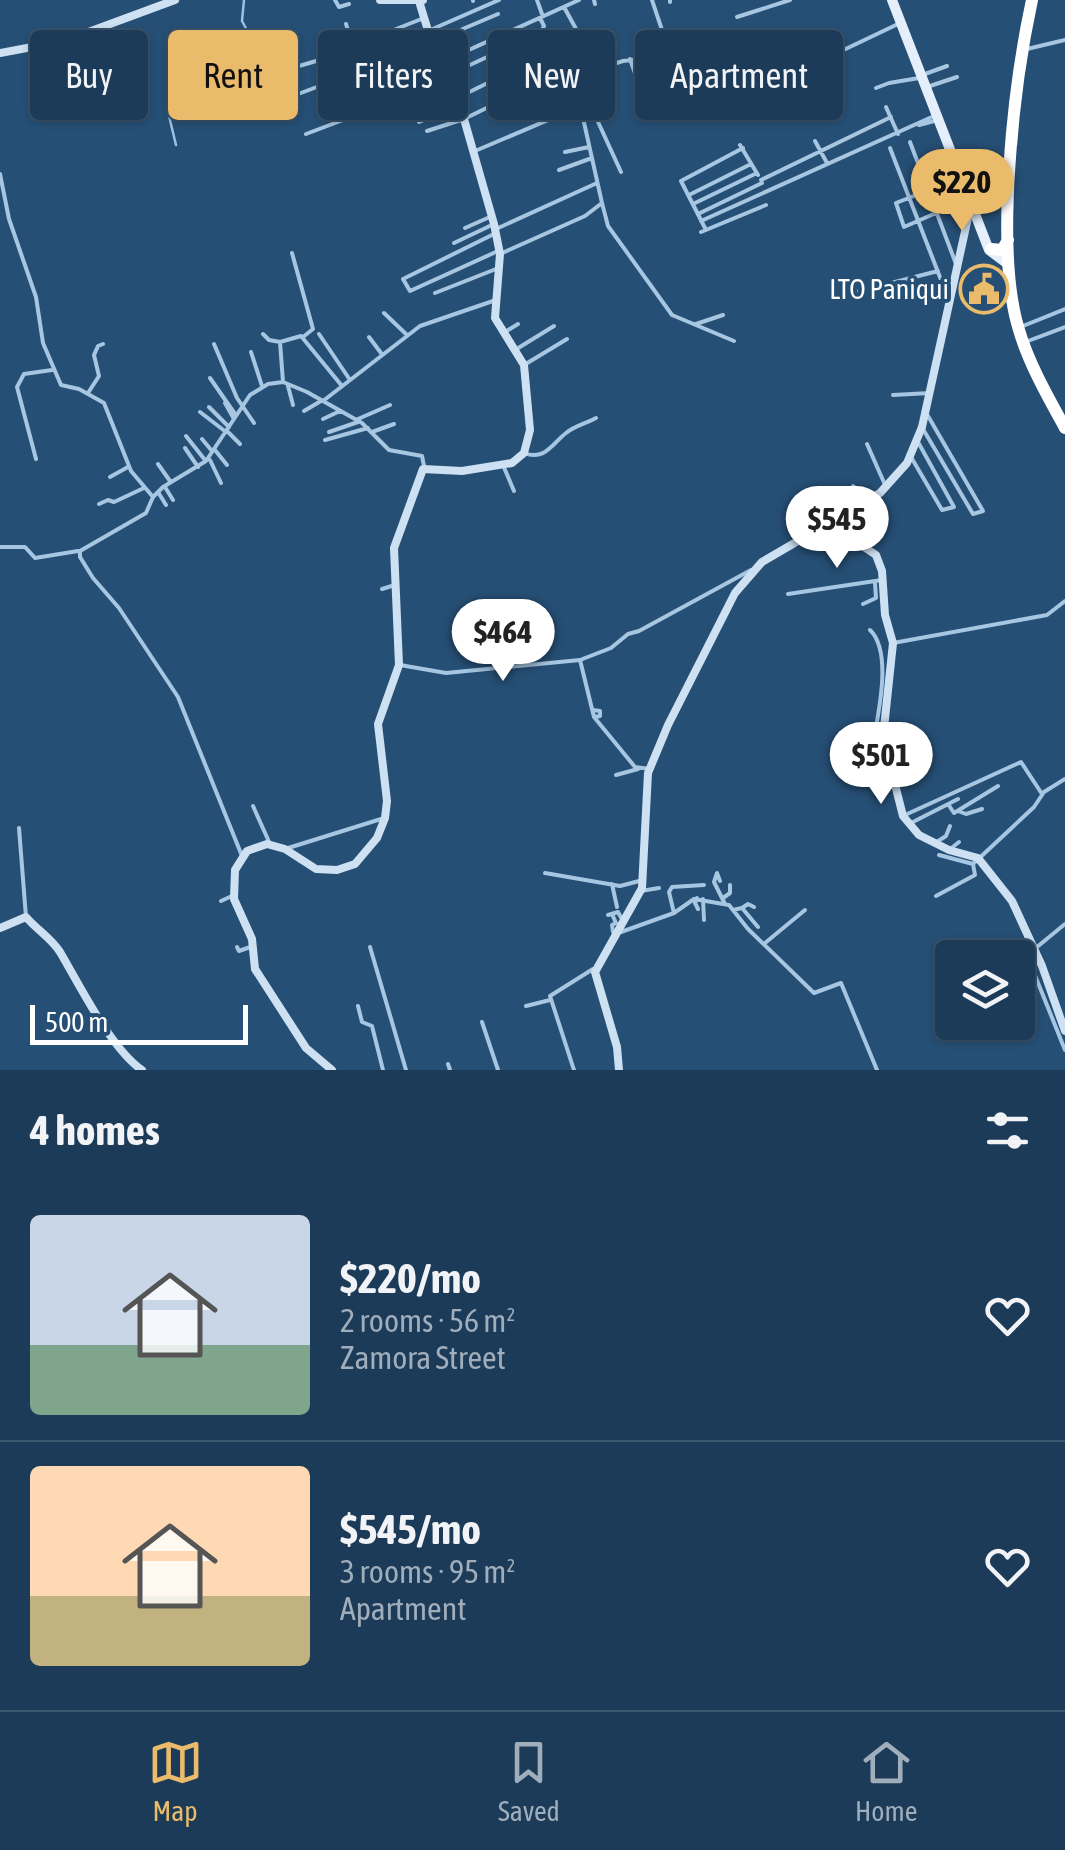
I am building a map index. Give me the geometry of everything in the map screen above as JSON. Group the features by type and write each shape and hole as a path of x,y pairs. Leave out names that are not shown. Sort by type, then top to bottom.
{"highway":[{"path":"1032,0 1016,104 1009,262 1018,328 1061,411 1065,428"},
{"path":"990,249 1004,249 1009,232"}],"main road":[{"path":"892,0 934,119 990,249 1009,262"}],"street":[{"path":"0,53 33,52 175,0"},
{"path":"335,0 338,7 349,4"},
{"path":"380,0 421,1 428,30"},
{"path":"443,30 499,0"},
{"path":"468,59 541,32 544,26 537,0"},
{"path":"468,55 578,0"},
{"path":"652,0 662,30"},
{"path":"737,17 790,0"},
{"path":"564,7 577,30"},
{"path":"451,30 498,14"},
{"path":"396,30 424,18"},
{"path":"346,24 348,30"},
{"path":"843,52 901,24"},
{"path":"1023,50 1065,40"},
{"path":"630,59 635,73"},
{"path":"615,64 635,59"},
{"path":"299,66 318,60"},
{"path":"923,80 948,66"},
{"path":"876,88 957,76"},
{"path":"886,107 898,134"},
{"path":"873,114 876,124"},
{"path":"698,214 794,162 891,117"},
{"path":"701,221 934,119"},
{"path":"306,134 335,120"},
{"path":"419,122 423,120"},
{"path":"427,131 461,120"},
{"path":"464,120 500,252 495,318 524,364 530,430 524,453"},
{"path":"474,151 545,120"},
{"path":"583,120 608,226 637,261 670,313 734,341"},
{"path":"596,120 622,172"},
{"path":"858,121 862,130"},
{"path":"843,127 848,137"},
{"path":"830,135 834,144"},
{"path":"815,141 828,165"},
{"path":"910,142 957,266"},
{"path":"802,146 806,156"},
{"path":"566,152 588,147"},
{"path":"758,196 764,206 704,231 681,181 742,147 768,192"},
{"path":"890,148 950,301"},
{"path":"789,152 794,162"},
{"path":"559,170 592,158"},
{"path":"776,159 782,169"},
{"path":"689,195 751,164"},
{"path":"766,164 772,174"},
{"path":"0,174 9,219 36,297 43,344 52,370 61,385 88,393 107,408 129,466 153,498"},
{"path":"694,204 757,174"},
{"path":"690,176 698,190"},
{"path":"936,213 904,226 896,204 960,178"},
{"path":"454,243 596,183"},
{"path":"549,195 553,203"},
{"path":"494,226 403,279 410,292 585,216 602,203"},
{"path":"574,1070 550,995 566,989 596,967 641,890 650,769 697,665 735,593 753,570 871,500 911,456 926,412 971,204"},
{"path":"465,228 494,226"},
{"path":"264,334 269,340 280,342 303,337 313,328 292,253"},
{"path":"435,294 500,267"},
{"path":"856,292 938,271"},
{"path":"304,410 322,401 422,325 494,301"},
{"path":"1018,328 1065,309"},
{"path":"384,313 408,335"},
{"path":"696,324 722,315"},
{"path":"503,334 518,324"},
{"path":"515,350 554,326"},
{"path":"1024,343 1065,327"},
{"path":"320,334 350,380"},
{"path":"303,337 342,386"},
{"path":"369,337 382,354"},
{"path":"524,364 566,339"},
{"path":"280,342 293,405"},
{"path":"88,393 100,376 94,355 103,344"},
{"path":"214,344 230,384 254,422"},
{"path":"251,352 262,386"},
{"path":"36,459 17,388 24,374 52,370"},
{"path":"210,378 235,418"},
{"path":"0,547 25,547 35,558 80,550 146,514 158,492 208,460 242,405 262,386 286,383 358,421 391,452 422,456 424,469 395,545 399,665 377,728 387,786 385,818 370,850 347,868 316,870 286,849 270,844 256,846 242,856 235,870 234,895 252,946 253,965 306,1048 332,1070"},
{"path":"893,395 930,393"},
{"path":"329,432 390,405"},
{"path":"209,407 240,444"},
{"path":"323,420 340,411"},
{"path":"200,412 227,430"},
{"path":"922,428 973,514 983,511 926,412"},
{"path":"424,469 462,471 504,465 524,453 537,456 553,448 567,432 596,418"},
{"path":"325,440 394,424"},
{"path":"186,436 208,460 221,483"},
{"path":"202,440 227,465"},
{"path":"911,456 942,510 954,507 918,442"},
{"path":"867,444 886,487"},
{"path":"184,448 198,467"},
{"path":"158,464 174,500"},
{"path":"504,465 514,491"},
{"path":"110,476 129,466"},
{"path":"852,486 871,500"},
{"path":"99,504 114,502 144,488"},
{"path":"158,492 166,506"},
{"path":"805,494 803,501 816,531"},
{"path":"815,498 828,524"},
{"path":"844,516 862,545 876,555 893,643 874,738"},
{"path":"80,550 80,558 93,578 119,608 178,697 242,856"},
{"path":"399,665 446,673 580,660 610,648 628,634 744,571 753,570"},
{"path":"788,594 879,580"},
{"path":"869,595 865,603 876,598 879,580"},
{"path":"382,589 395,585"},
{"path":"893,643 1047,616 1065,601"},
{"path":"870,630 880,644 886,684 884,728 906,820 920,835 976,861 1012,901 1029,940"},
{"path":"580,660 594,718 638,768"},
{"path":"616,754 624,756"},
{"path":"906,820 1021,762 1042,794"},
{"path":"616,775 638,768 650,769"},
{"path":"936,896 975,875 976,861 1034,807 1042,794 1065,779"},
{"path":"948,804 952,813 958,811 998,786"},
{"path":"906,820 958,799"},
{"path":"253,806 270,844"},
{"path":"958,811 966,814 982,809"},
{"path":"286,849 385,818"},
{"path":"935,843 948,833 950,826"},
{"path":"20,828 26,917 55,945 107,1032 142,1070"},
{"path":"949,846 959,842"},
{"path":"939,856 976,861"},
{"path":"545,872 620,886 642,880"},
{"path":"728,904 730,893 723,883 728,904 736,919 815,994 841,983 877,1070"},
{"path":"612,884 615,906"},
{"path":"674,913 669,892 672,887 704,886"},
{"path":"641,890 660,888"},
{"path":"222,900 234,895"},
{"path":"698,909 695,903 700,899"},
{"path":"700,899 704,920"},
{"path":"616,935 700,899 742,908 758,927"},
{"path":"728,904 736,902"},
{"path":"742,908 748,904 754,907"},
{"path":"765,943 805,910"},
{"path":"616,935 610,915 618,912 623,921"},
{"path":"0,928 26,917"},
{"path":"664,917 671,922"},
{"path":"1035,951 1065,924"},
{"path":"237,948 252,946"},
{"path":"370,947 406,1070"},
{"path":"1035,954 1064,1025"},
{"path":"596,967 595,980 615,1040 620,1070"},
{"path":"1035,975 1065,1050"},
{"path":"526,1006 550,1000"},
{"path":"358,1006 362,1022 372,1026 383,1070"},
{"path":"482,1022 498,1070"},
{"path":"313,1070 324,1064"}],"waterway":[{"path":"176,145 169,116 180,107 197,104 256,75 249,34 242,21 244,0"}],"place":[{"name":"LTO Paniqui","path":"984,289"}]}
